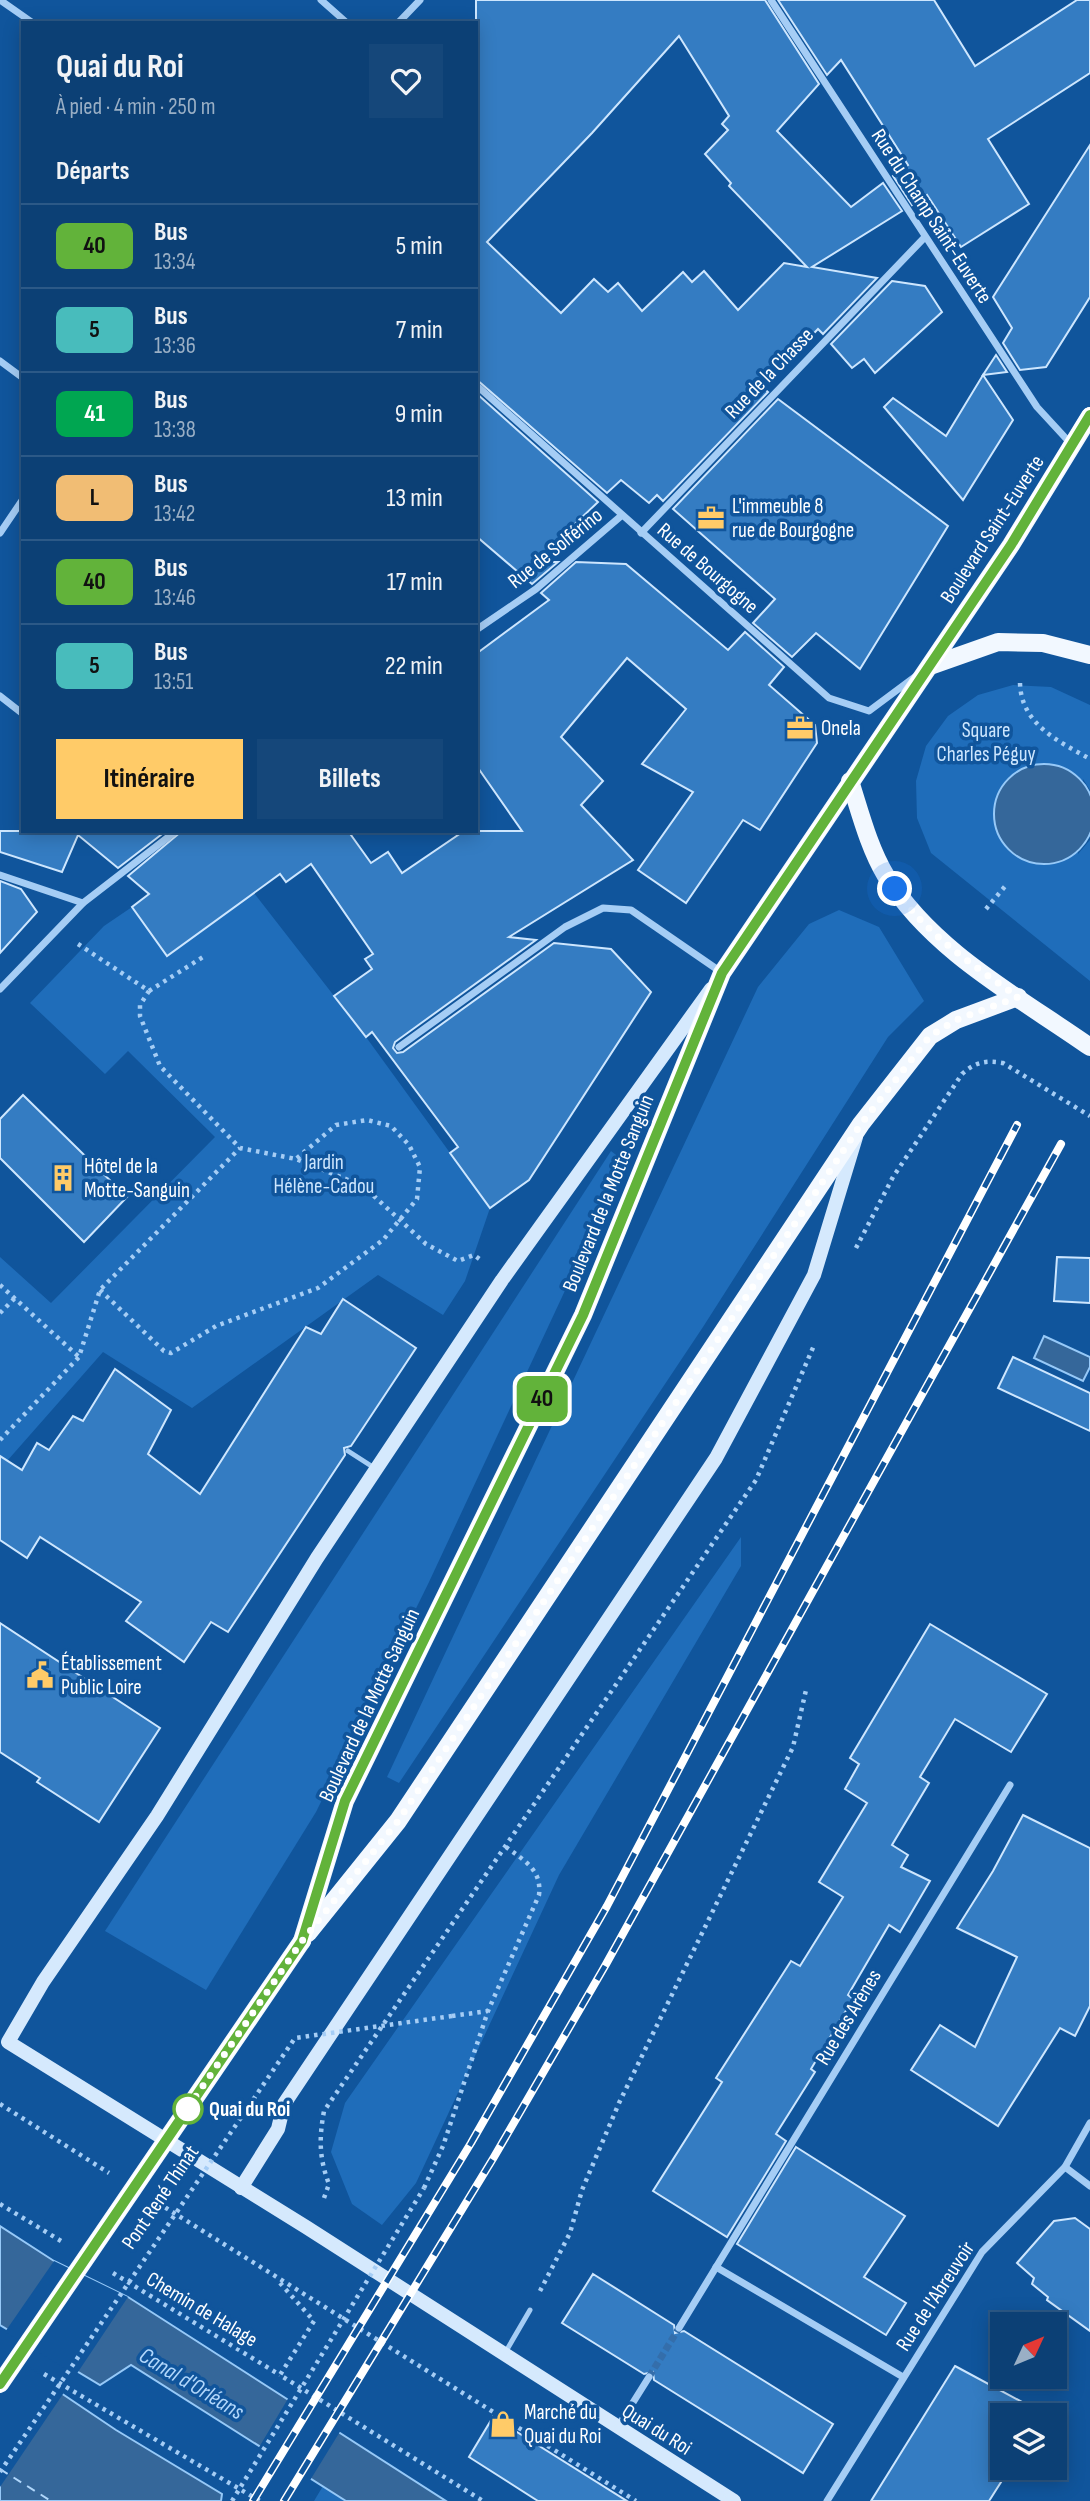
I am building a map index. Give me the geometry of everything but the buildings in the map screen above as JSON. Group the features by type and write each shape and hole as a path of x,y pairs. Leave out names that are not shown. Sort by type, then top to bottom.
{"main road":[{"name":"Boulevard Saint-Euverte","path":"930,666 1011,545 1090,415"},
{"path":"1090,655 1043,643 998,642 930,666 850,781 885,874 906,904 953,950 1090,1047"},
{"name":"Boulevard de la Motte Sanguin","path":"302,1941 345,1801 583,1315 722,973 850,781"},
{"path":"302,1941 398,1821 861,1124 930,1036 956,1020 1018,997"},
{"name":"Pont René Thinat","path":"0,2384 302,1941"}],"street":[{"path":"0,0 30,21"},
{"path":"321,0 345,21"},
{"path":"400,21 420,0"},
{"name":"Rue du Champ Saint-Euverte","path":"771,0 924,238 1037,407 1072,445"},
{"name":"Rue de la Chasse","path":"641,533 924,238"},
{"path":"0,361 21,377"},
{"name":"Rue de Bourgogne","path":"478,387 829,698 869,711 930,666"},
{"path":"0,533 21,502"},
{"name":"Rue de Solférino","path":"478,630 536,589 621,516"},
{"path":"0,696 21,712"},
{"path":"0,989 83,903 170,833"},
{"path":"0,875 83,903"},
{"path":"399,1047 565,927 603,908 631,910 722,973"},
{"name":"Boulevard de la Motte Sanguin","path":"4,2040 157,1816 317,1558 502,1280 722,973"},
{"path":"242,2188 278,2129 284,2104 716,1458 814,1275 861,1124"},
{"name":"Rue des Arènes","path":"679,2328 1010,1785"},
{"name":"Quai du Roi","path":"4,2040 734,2501"},
{"name":"Rue de l'Abreuvoir","path":"827,2501 982,2252 1066,2167 1090,2123"},
{"path":"1066,2167 1090,2186"},
{"path":"716,2267 903,2377"},
{"path":"617,2429 649,2377"}],"lane":[{"path":"348,1451 376,1469"},
{"path":"503,2355 530,2310"}],"path":[{"path":"1020,683 1020,700 1044,734 1090,759"},
{"path":"986,909 1007,884"},
{"path":"77,944 149,991"},
{"path":"203,957 149,991 140,1005 139,1016 160,1066 240,1148 296,1159 363,1186 426,1244 458,1261 474,1255 485,1263"},
{"path":"851,1258 892,1177 962,1074 972,1064 989,1060 1003,1063 1090,1116"},
{"path":"100,1290 164,1351 172,1353 216,1326 318,1288 360,1260 400,1221 417,1199 420,1167 409,1145 391,1126 367,1120 336,1125 296,1159"},
{"path":"0,1440 79,1357 100,1290 240,1148"},
{"path":"0,1285 79,1357"},
{"path":"0,1313 15,1298"},
{"path":"324,2198 330,2184 321,2164 319,2137 324,2110 756,1480 819,1332"},
{"path":"530,2310 570,2233 582,2190 619,2103 793,1747 806,1690"},
{"path":"232,2501 424,2188 443,2146 488,2011 539,1895 541,1881 534,1869 506,1847"},
{"name":"Pont René Thinat","path":"0,2472 295,2038 488,2011"},
{"path":"0,2204 70,2247"},
{"name":"Chemin de Halage","path":"105,2268 483,2501"},
{"path":"280,2375 313,2320 275,2277 636,2501"},
{"path":"43,2373 260,2501"}],"green space":[{"name":"Square Charles Péguy","path":"1013,685 1051,687 1090,705 1090,790 1083,779 1078,854 1090,840 1090,981 931,853 917,818 916,781 926,746 948,716 978,695"},
{"name":"Jardin Hélène-Cadou","path":"254,893 366,1037 490,1208 465,1281 443,1315 378,1275 192,1408 103,1352 0,1469 0,1257 51,1303 215,1137 128,1051 105,1074 30,1003 104,926 132,907 168,956"},
{"path":"839,910 879,927 924,1001 888,1037 703,1327 399,1783 387,1777 758,987 809,924"},
{"path":"611,1151 625,1162 429,1582 316,1812 206,1990 105,1931"},
{"path":"741,1537 741,1566 559,1875 416,2183 382,2225 352,2204 331,2152 345,2103"},
{"path":"323,2486 346,2501 314,2501"}],"water":[{"path":"1034,764 1054,764 1072,772 1091,795 1091,833 1080,850 1072,856 1054,864 1034,864 1016,856 1002,842 994,824 994,804 1002,786 1016,772"},
{"path":"1044,1336 1090,1357 1090,1367 1083,1381 1034,1358"},
{"name":"Canal d'Orléans","path":"0,2226 54,2261 128,2297 446,2501 346,2501 131,2365 100,2385 0,2325"},
{"path":"0,2352 116,2430 222,2494 221,2501 0,2501"}],"pier":[{"path":"54,2261 128,2297 76,2375 5,2332"},
{"path":"0,2348 65,2391 0,2487"},
{"path":"289,2397 341,2430 309,2482 258,2449"}],"ferry route":[{"path":"0,2469 51,2501"}],"tunnel":[{"path":"649,2377 679,2328"}],"railway":[{"path":"253,2501 471,2143 607,1906 1017,1125"},
{"path":"284,2501 494,2157 605,1966 1061,1144"}],"bus line":[{"name":"40","path":"0,2384 302,1941 345,1801 583,1315 722,973 1011,545 1090,415"}],"place":[{"name":"L'immeuble 8 rue de Bourgogne","path":"711,518"},
{"name":"Onela","path":"800,728"},
{"name":"Hôtel de la Motte-Sanguin","path":"63,1178"},
{"name":"Établissement Public Loire","path":"40,1675"},
{"name":"Quai du Roi","path":"188,2109"},
{"name":"Marché du Quai du Roi","path":"503,2424"}],"route":[{"path":"188,2109 181,2118 302,1941 398,1821 861,1124 930,1036 956,1020 1018,997 953,950 925,925 895,889"}]}
